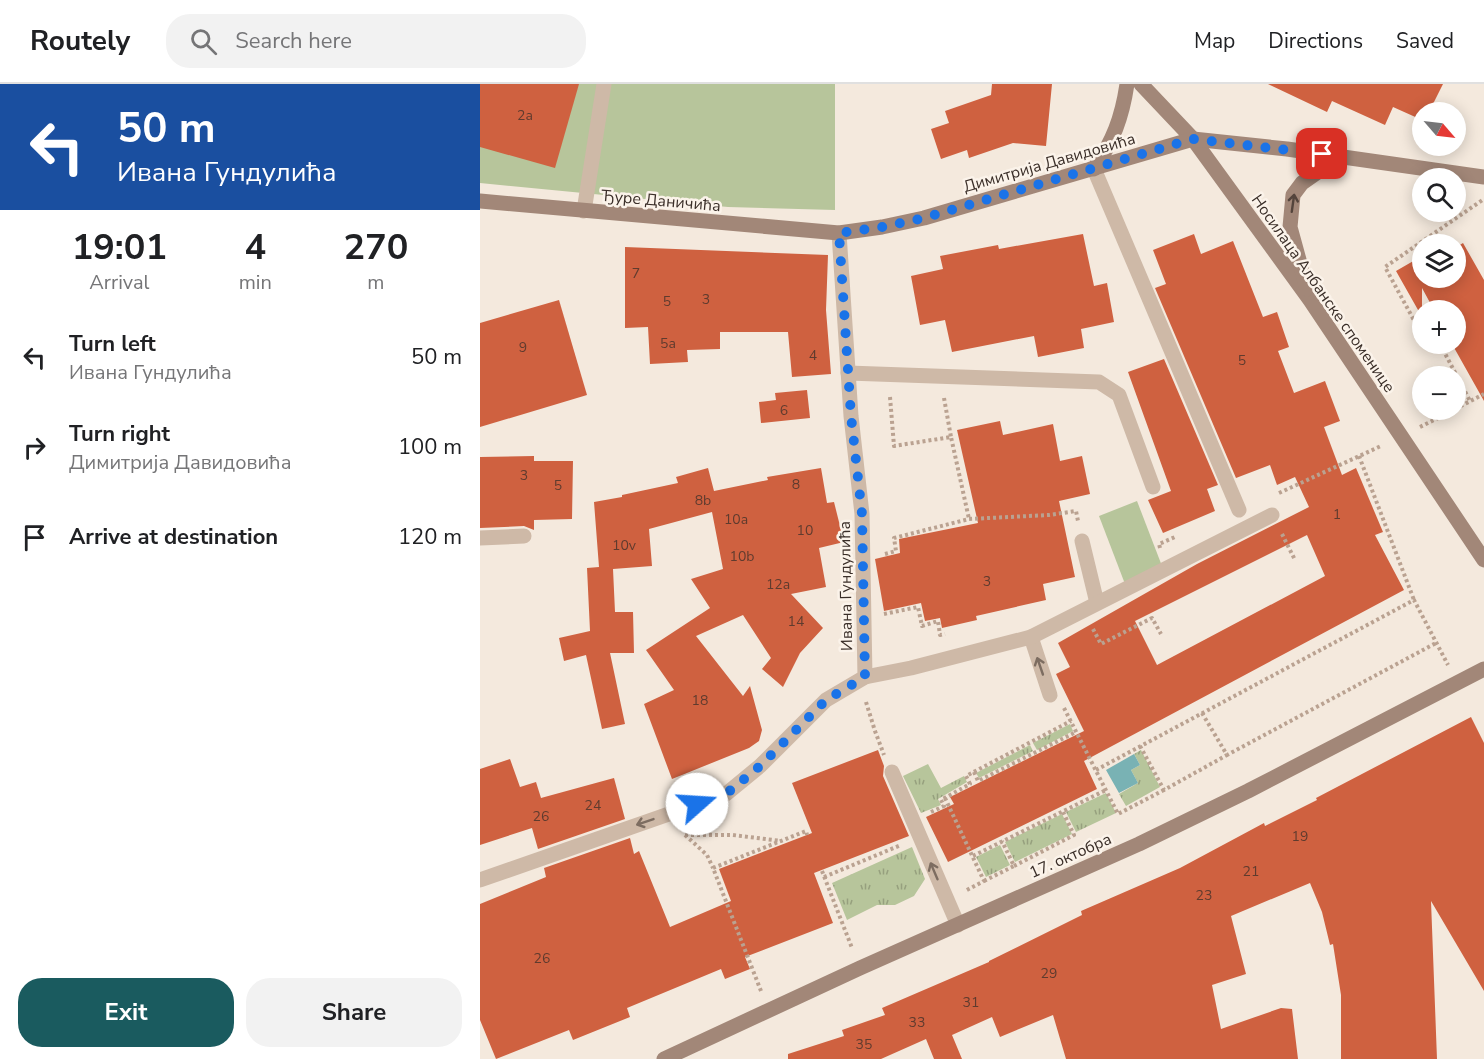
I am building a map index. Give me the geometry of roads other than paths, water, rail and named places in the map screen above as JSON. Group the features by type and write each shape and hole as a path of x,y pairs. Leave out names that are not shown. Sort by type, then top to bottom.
{"main road":[{"path":"1094,169 1109,147 1118,124 1127,84"},
{"name":"Носилаца Албанске споменице","path":"1141,84 1193,139 1310,300 1484,560"},
{"name":"Димитрија Давидовића","path":"839,233 924,218 1193,139 1287,149 1484,177"},
{"path":"1310,300 1290,227 1293,195 1302,183 1339,157"},
{"name":"Ђуре Даничића","path":"480,201 839,233"},
{"name":"17. октобра","path":"664,1059 860,968 1139,844 1248,791 1484,669"}],"street":[{"path":"584,211 604,84"},
{"path":"1094,169 1239,510"},
{"name":"Ивана Гундулића","path":"839,233 851,416 862,514 865,677"},
{"path":"848,373 1099,382 1119,395 1153,487"},
{"path":"480,880 726,794 760,766 826,700 865,677 911,668 1030,637 1272,515"},
{"path":"480,538 524,536"},
{"path":"1082,540 1097,603"},
{"path":"1030,637 1050,695"},
{"path":"892,772 957,925"}],"water":[{"path":"1134,754 1140,765 1131,770 1138,783 1119,793 1106,770"}]}
